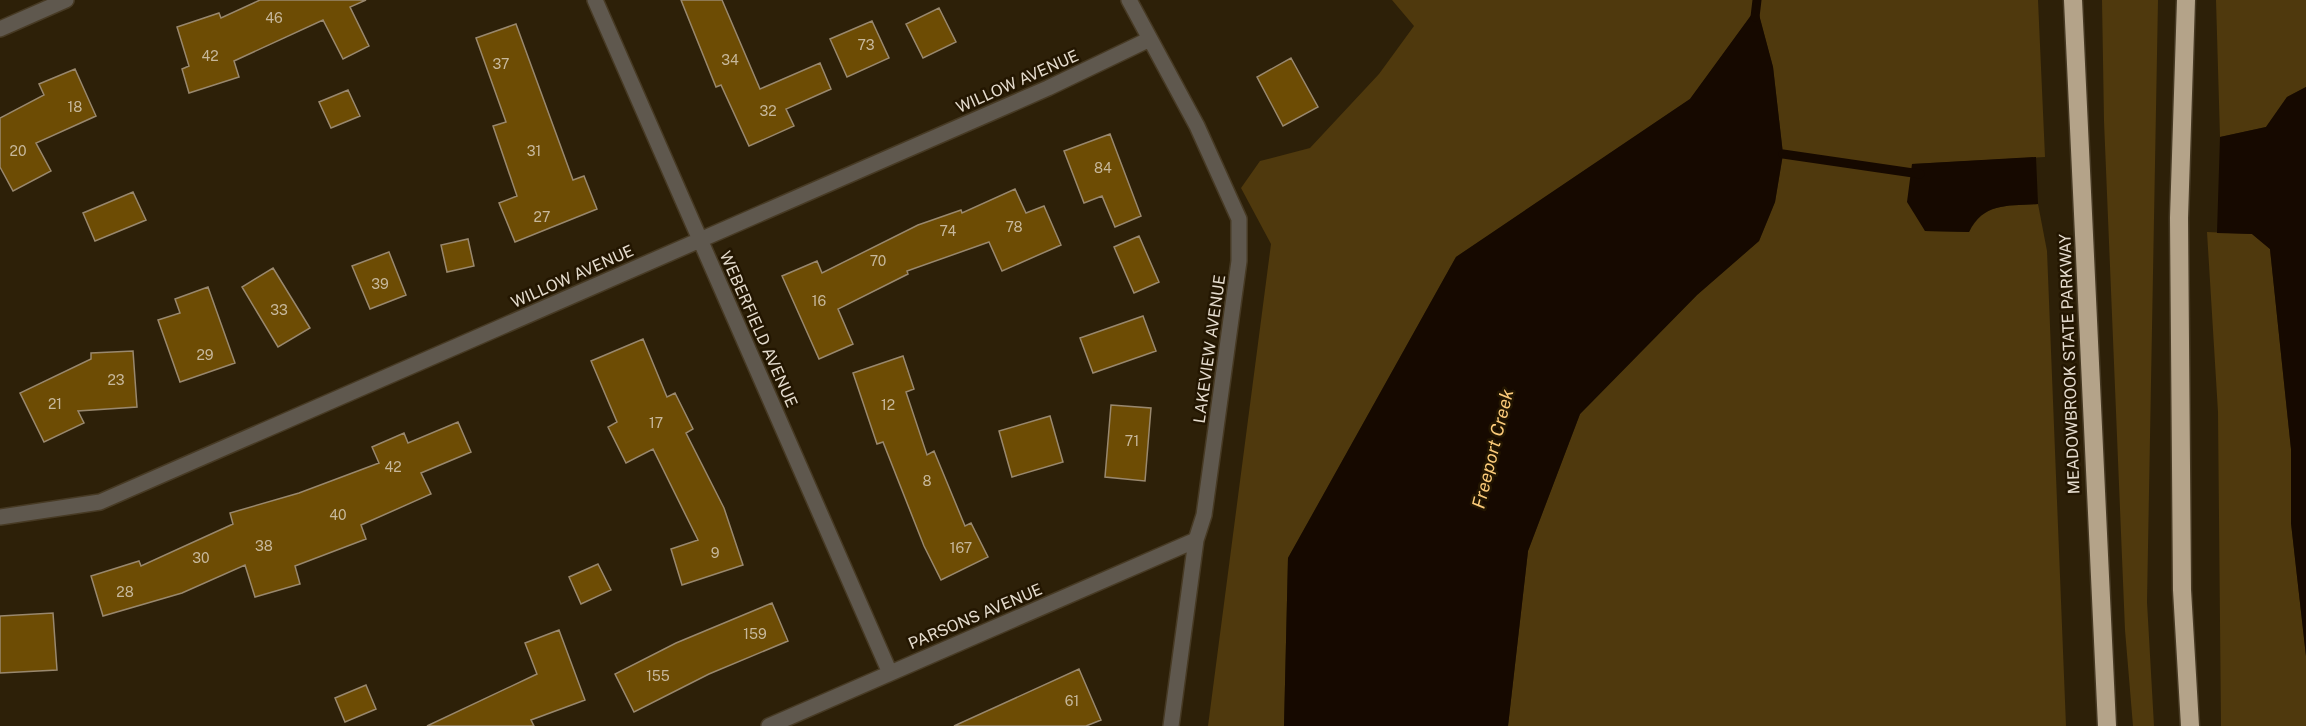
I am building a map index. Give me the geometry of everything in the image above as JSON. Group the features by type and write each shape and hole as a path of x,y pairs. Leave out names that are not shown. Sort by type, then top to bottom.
{"highway":[{"name":"MEADOWBROOK STATE PARKWAY","path":"2073,0 2107,726"},
{"path":"2186,0 2180,218 2182,590 2190,726"}],"street":[{"path":"0,29 66,0"},
{"name":"WEBERFIELD AVENUE","path":"595,0 890,673"},
{"name":"LAKEVIEW AVENUE","path":"1129,0 1197,126 1239,219 1239,261 1204,514 1196,540 1171,726"},
{"name":"WILLOW AVENUE","path":"0,517 100,502 1048,88 1150,39"},
{"name":"PARSONS AVENUE","path":"769,726 1196,540"}],"shaded area":[{"path":"1392,0 2038,0 2045,157 1912,164 1925,231 1969,232 1975,222 1990,210 1998,207 2038,204 2047,251 2066,726 1508,726 1528,551 1580,414 1697,295 1759,241 1775,202 1783,154 1773,67 1757,8 1690,99 1456,257 1288,558 1284,726 1208,726 1271,244 1241,188 1260,161 1310,148 1379,74 1414,26"},
{"path":"2102,0 2158,0 2147,602 2154,726 2133,726 2125,630 2104,121"},
{"path":"2216,0 2306,0 2306,87 2287,97 2266,127 2220,137"},
{"path":"2207,232 2252,234 2270,249 2291,449 2291,523 2306,656 2306,726 2221,726 2218,412"}],"water":[{"name":"Freeport Creek","path":"1757,7 1773,67 1783,154 1775,202 1759,241 1697,295 1580,414 1528,551 1508,726 1284,726 1288,558 1456,257 1690,99"},
{"path":"2306,87 2306,656 2291,523 2291,449 2270,249 2252,234 2217,233 2220,137 2266,127 2287,97"},
{"path":"2036,157 2038,204 1989,210 1975,222 1969,232 1925,231 1907,202 1912,164"}],"building":[{"path":"260,0 366,0 350,7 369,46 343,59 323,20 234,61 239,77 189,93 182,69 189,66 177,27 219,13 221,18"},
{"path":"681,0 722,0 760,89 820,63 831,89 786,109 794,126 749,146 721,85 716,87"},
{"path":"939,8 956,42 923,58 906,24"},
{"path":"872,21 889,58 847,77 830,39"},
{"path":"516,24 573,180 584,176 597,209 515,242 499,203 517,196 493,126 506,122 476,38"},
{"path":"1291,58 1318,107 1283,126 1257,77"},
{"path":"75,69 96,116 36,143 51,171 13,191 0,167 0,118 44,95 39,84"},
{"path":"348,90 360,116 331,128 319,102"},
{"path":"1110,134 1141,216 1115,227 1102,196 1084,203 1064,151"},
{"path":"1015,189 1026,213 1044,206 1061,245 1002,271 989,242 907,271 908,274 838,309 853,344 819,359 782,276 817,261 822,273 918,225 961,210 962,213"},
{"path":"133,192 146,220 95,241 83,213"},
{"path":"1139,236 1159,282 1134,293 1114,247"},
{"path":"468,239 474,266 447,272 441,245"},
{"path":"389,252 406,295 370,309 352,266"},
{"path":"273,268 310,328 278,347 242,287"},
{"path":"208,287 235,363 180,382 158,320 180,313 175,299"},
{"path":"1143,316 1156,351 1093,373 1080,338"},
{"path":"643,339 667,397 675,393 693,429 686,433 724,508 743,565 682,585 671,549 698,540 653,449 626,463 608,427 617,422 591,361"},
{"path":"133,351 137,407 78,411 84,423 44,442 20,393 91,359 91,353"},
{"path":"903,356 914,389 906,392 927,455 934,451 965,526 971,523 988,557 941,580 924,546 883,442 877,444 853,373"},
{"path":"1111,405 1151,408 1145,481 1105,477"},
{"path":"1050,416 1063,462 1012,477 999,431"},
{"path":"458,422 471,452 421,473 431,494 361,525 366,539 295,566 300,584 255,597 245,565 182,593 103,616 91,576 139,561 141,566 233,524 230,513 299,493 379,463 372,447 404,433 408,443"},
{"path":"598,564 611,590 581,604 569,577"},
{"path":"772,603 788,641 709,674 634,712 615,674 676,643"},
{"path":"53,613 57,670 0,673 0,616"},
{"path":"559,630 585,700 531,720 534,726 427,726 537,674 525,643"},
{"path":"1079,669 1101,720 1086,726 954,726"},
{"path":"366,685 376,709 345,722 335,698"}],"waterway":[{"path":"1755,17 1757,0"},
{"path":"1783,154 1920,174"}]}
